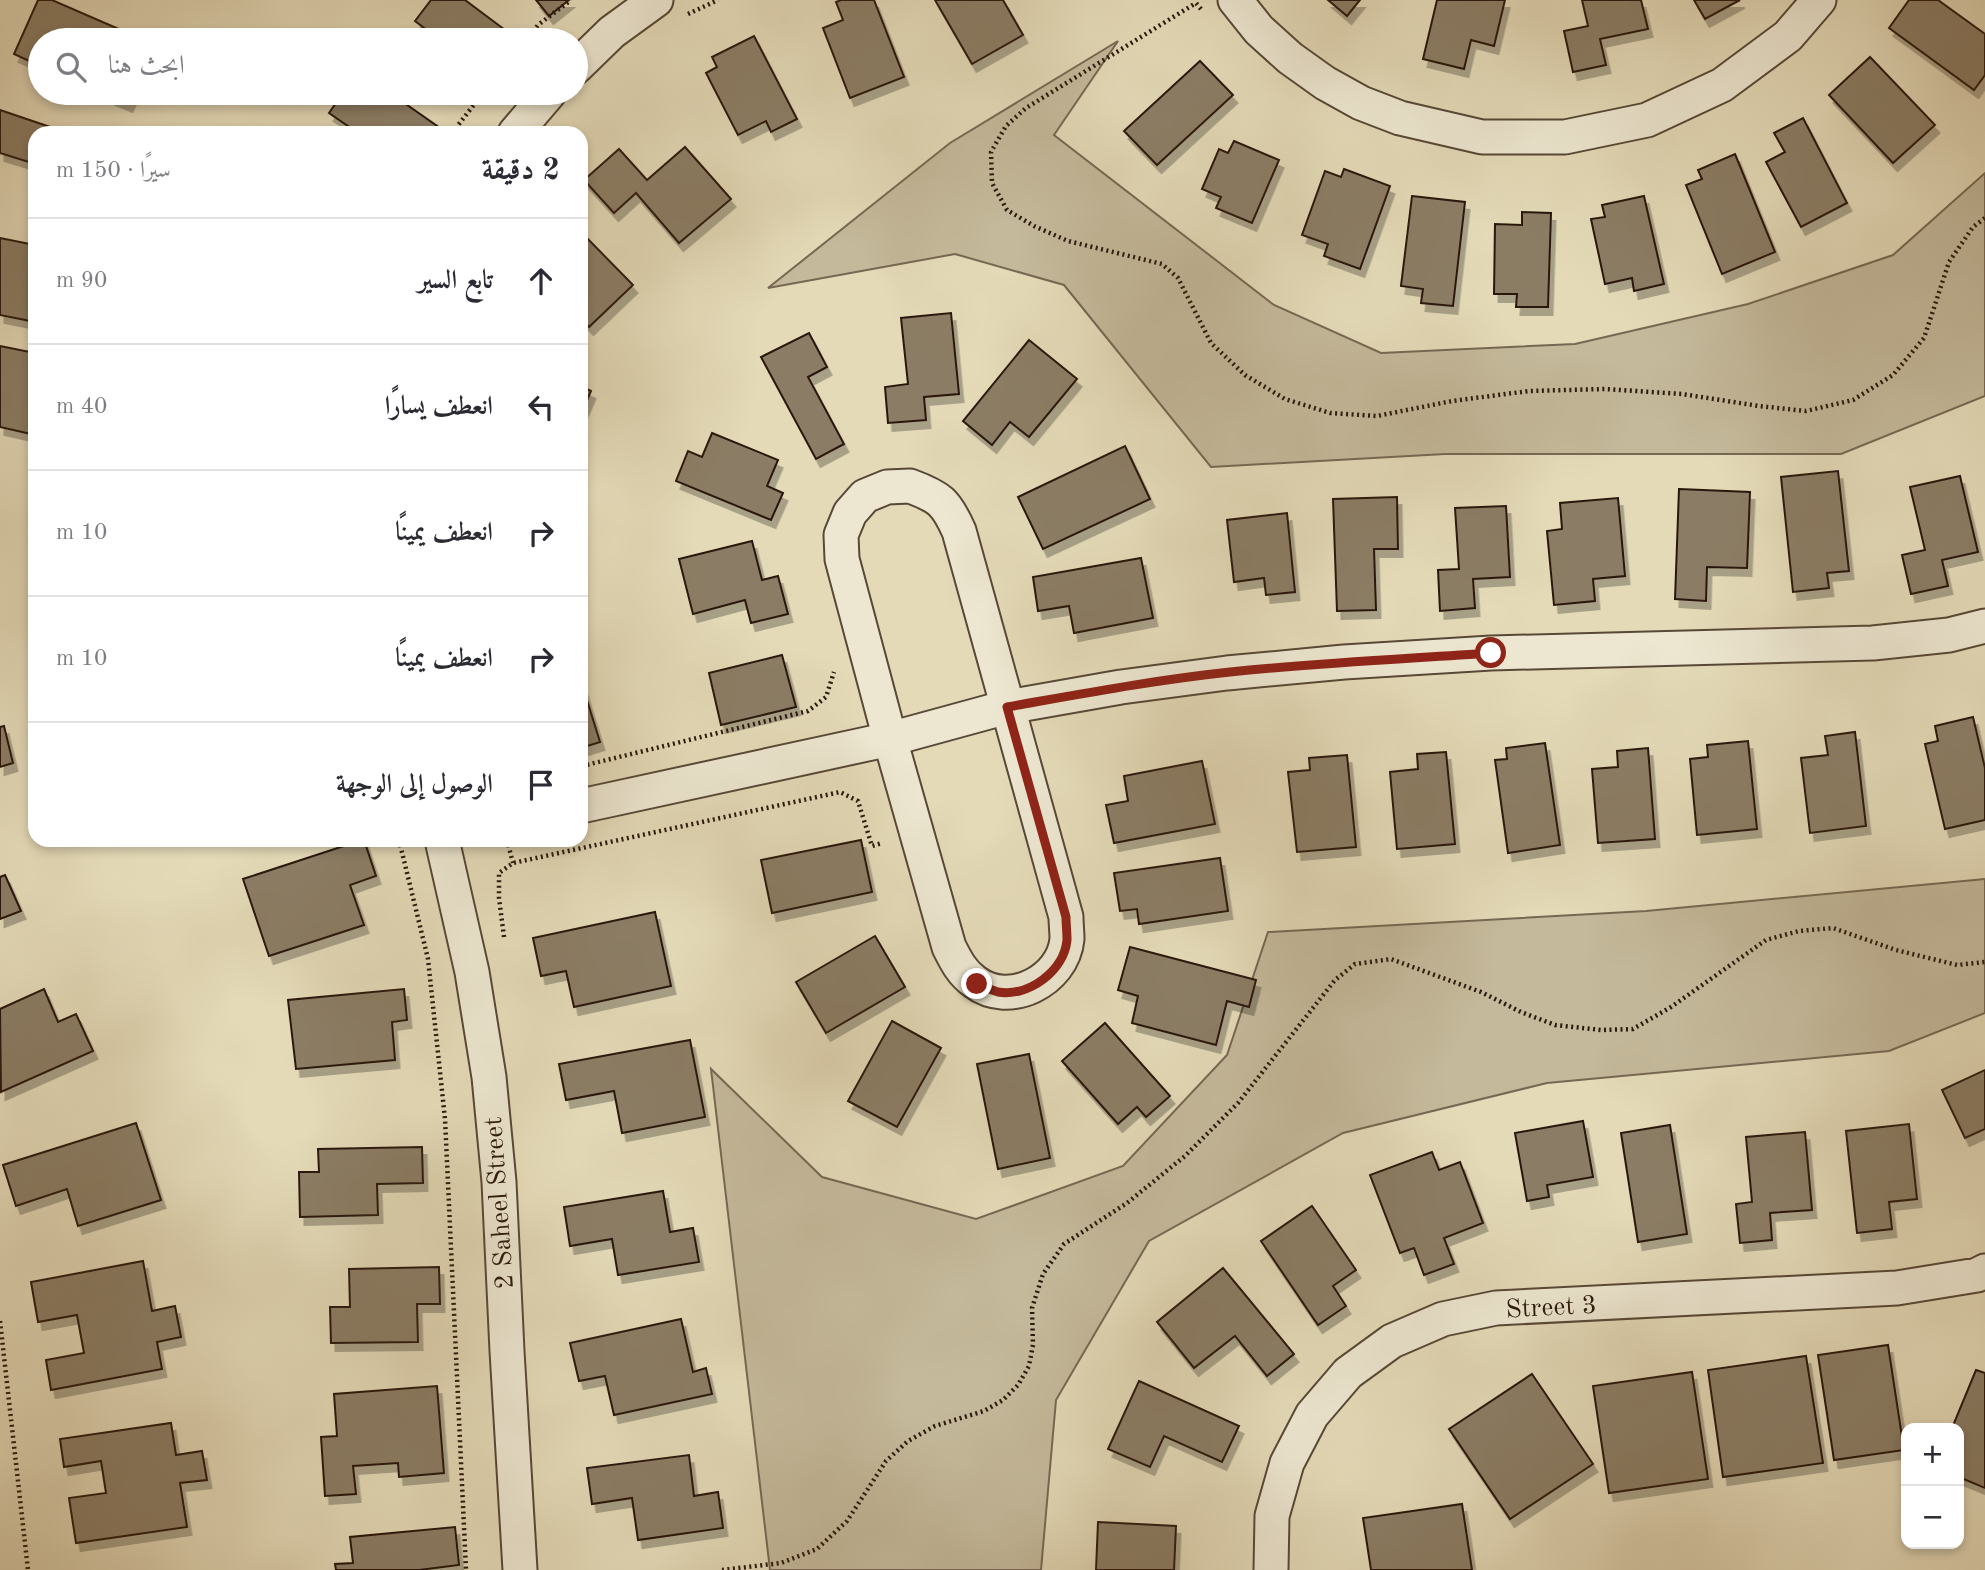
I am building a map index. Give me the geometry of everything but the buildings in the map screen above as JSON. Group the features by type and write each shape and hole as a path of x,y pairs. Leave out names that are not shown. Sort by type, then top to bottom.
{"street":[{"path":"588,55 612,32 656,0"},
{"path":"1235,0 1259,30 1290,58 1325,83 1361,103 1400,118 1482,137 1565,137 1647,120 1722,85 1788,36 1819,0"},
{"path":"521,126 539,105"},
{"path":"911,486 932,494 950,510 959,531 1007,707 1066,917 1067,941 1059,963 1044,980 1023,990 999,992 977,984 959,968 949,947 890,738 842,559 841,535 850,513 865,496 887,487 911,486"},
{"path":"588,804 890,738 1007,707 1121,687 1227,673 1344,662 1491,653 1873,643 1949,635 1985,626"},
{"name":"2 Saheel Street","path":"444,847 472,972 490,1090 499,1182 520,1570"},
{"name":"Street 3","path":"1270,1570 1272,1516 1287,1463 1312,1415 1348,1373 1392,1341 1443,1319 1496,1308 1897,1288 1982,1280"}],"path":[{"path":"536,28 571,0"},
{"path":"1203,13 1195,1 1026,108 1006,126 991,152 992,183 1007,210 1034,226 1068,241 1162,264 1178,278 1211,342 1245,375 1285,399 1330,413 1377,416 1452,401 1529,391 1605,389 1682,394 1806,411 1853,400 1893,374 1924,338 1949,262 1973,227 1985,218"},
{"path":"457,126 474,105"},
{"path":"588,764 808,711 826,697 834,678 835,665 866,646"},
{"path":"588,847 840,792 859,801 872,846 916,832"},
{"path":"401,847 428,959 445,1119 466,1570"},
{"path":"509,847 513,863"},
{"path":"504,939 499,873 513,863 587,847"},
{"path":"722,1570 782,1563 817,1549 847,1521 886,1461 908,1441 935,1426 984,1411 1003,1400 1018,1385 1028,1366 1033,1345 1032,1308 1043,1274 1065,1244 1127,1203 1185,1156 1238,1103 1335,980 1356,964 1391,959 1481,992 1555,1025 1601,1030 1633,1029 1671,1007 1766,940 1799,931 1833,928 1896,950 1957,965 1985,962"},
{"path":"0,1321 29,1570"}],"shaded area":[{"path":"1118,41 1054,135 1274,305 1381,353 1575,344 1748,304 1893,255 1985,173 1985,396 1841,454 1445,454 1211,467 1064,285 955,254 768,288 950,143"},
{"path":"1985,879 1985,1013 1889,1051 1547,1083 1343,1133 1149,1241 1056,1400 1041,1570 770,1570 711,1069 822,1177 976,1219 1123,1166 1227,1055 1268,932 1646,911"}],"route":[{"path":"977,984 999,992 1023,990 1044,980 1059,963 1067,941 1066,917 1007,707 1121,687 1227,673 1344,662 1491,653"}]}
